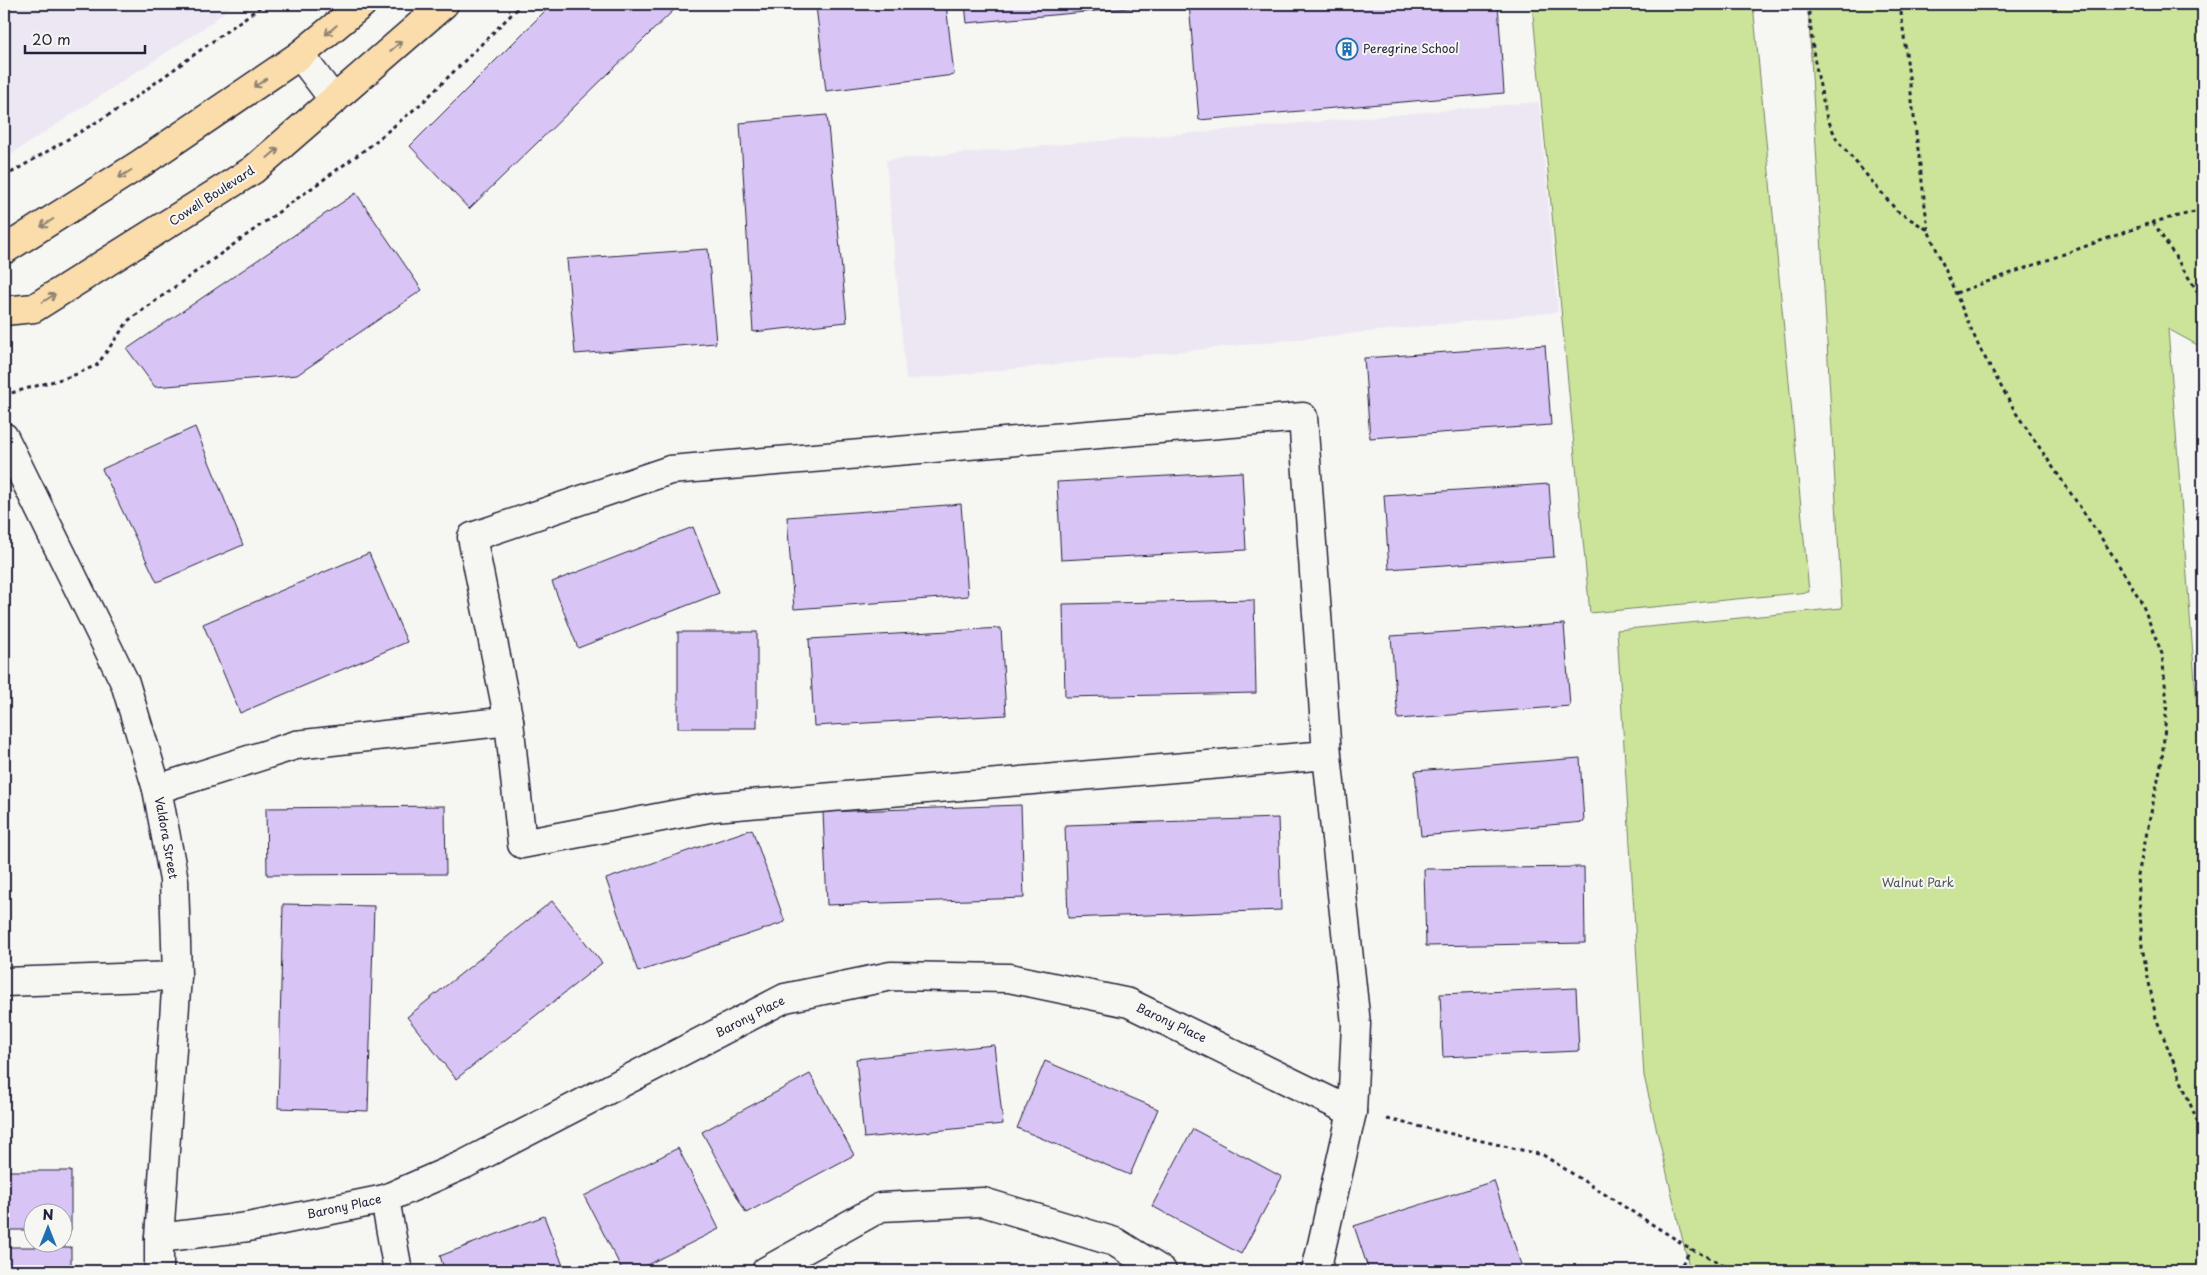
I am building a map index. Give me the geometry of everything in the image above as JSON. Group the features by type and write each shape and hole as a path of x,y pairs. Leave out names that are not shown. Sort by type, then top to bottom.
{"main road":[{"path":"4,250 140,164 300,55 362,4"},
{"name":"Cowell Boulevard","path":"4,311 34,308 253,170 444,4"}],"street":[{"path":"300,55 334,100"},
{"path":"1316,1271 1352,1112 1356,1024 1327,755 1304,417 670,470 472,537 508,721 522,844 714,807 1327,755"},
{"name":"Valdora Street","path":"4,437 125,683 157,789 174,880 177,976 159,1238 159,1271"},
{"path":"157,789 296,745 508,721"},
{"path":"4,982 177,976"},
{"name":"Barony Place","path":"159,1238 248,1227 386,1199 465,1164 785,998 891,976 1009,978 1130,1003 1352,1112"},
{"path":"386,1199 398,1271"},
{"path":"766,1271 881,1207 983,1202 1115,1242 1162,1271"}],"path":[{"path":"4,177 122,107 264,4"},
{"path":"4,395 72,376 97,365 129,320 370,146 423,102 522,4"},
{"path":"1808,4 1814,57 1826,115 1837,140 1896,211 1928,230"},
{"path":"1900,4 1928,230 1979,346 2016,413 2110,551 2141,601 2162,654 2167,703 2162,760 2138,875 2142,947 2156,1018 2203,1136"},
{"path":"1956,293 2153,222 2203,210"},
{"path":"2153,222 2203,300"},
{"path":"1352,1112 1543,1154 1692,1249 1736,1271"},
{"path":"1678,1271 1692,1249"}],"shaded area":[{"path":"4,4 234,4 211,23 4,159"},
{"path":"1539,102 1558,312 906,380 886,160"}],"green space":[{"path":"1532,4 1753,4 1809,592 1590,613"},
{"name":"Walnut Park","path":"1808,4 2203,4 2203,348 2168,329 2203,785 2203,1271 1690,1271 1644,1076 1617,630 1842,608"}],"building":[{"path":"552,4 680,4 469,209 410,146"},
{"path":"832,4 946,4 954,75 826,91 816,6"},
{"path":"965,4 1139,4 1139,7 967,23"},
{"name":"Peregrine School","path":"1189,4 1498,4 1504,93 1199,120"},
{"path":"827,115 847,322 753,332 740,123"},
{"path":"356,193 422,290 297,375 155,387 127,349"},
{"path":"708,249 716,343 575,354 567,259"},
{"path":"1545,345 1551,425 1370,438 1364,358"},
{"path":"195,427 243,545 157,582 102,469"},
{"path":"1242,472 1246,550 1061,560 1057,482"},
{"path":"1549,484 1554,557 1389,569 1384,495"},
{"path":"961,504 968,596 794,609 787,517"},
{"path":"693,527 719,593 578,648 552,582"},
{"path":"369,553 407,642 240,713 203,624"},
{"path":"1254,600 1256,693 1065,697 1063,604"},
{"path":"1564,624 1570,706 1398,719 1391,636"},
{"path":"1001,628 1006,715 814,726 809,639"},
{"path":"678,632 757,632 757,728 678,728"},
{"path":"1580,758 1584,822 1421,836 1415,771"},
{"path":"1021,805 1024,898 827,905 823,812"},
{"path":"445,806 446,874 267,875 266,808"},
{"path":"1278,818 1281,910 1068,918 1065,825"},
{"path":"752,829 785,922 638,972 606,879"},
{"path":"4,849 6,849 5,911 4,911"},
{"path":"1584,867 1585,943 1426,946 1424,869"},
{"path":"552,901 602,963 456,1079 407,1017"},
{"path":"283,904 374,906 368,1111 278,1108"},
{"path":"1576,988 1579,1051 1443,1057 1440,994"},
{"path":"994,1045 1003,1124 864,1138 856,1059"},
{"path":"1045,1061 1158,1109 1130,1175 1017,1128"},
{"path":"810,1074 854,1155 746,1213 702,1132"},
{"path":"1193,1129 1282,1177 1241,1254 1152,1206"},
{"path":"678,1148 719,1229 635,1271 623,1271 584,1196"},
{"path":"5,1171 71,1171 71,1202 22,1202 22,1230 5,1230"},
{"path":"1494,1181 1523,1271 1369,1271 1354,1226"},
{"path":"544,1216 565,1271 445,1271 440,1256"},
{"path":"4,1247 22,1247 22,1252 71,1252 71,1271 4,1271"}],"place":[{"name":"Peregrine School","path":"1347,49"}]}
